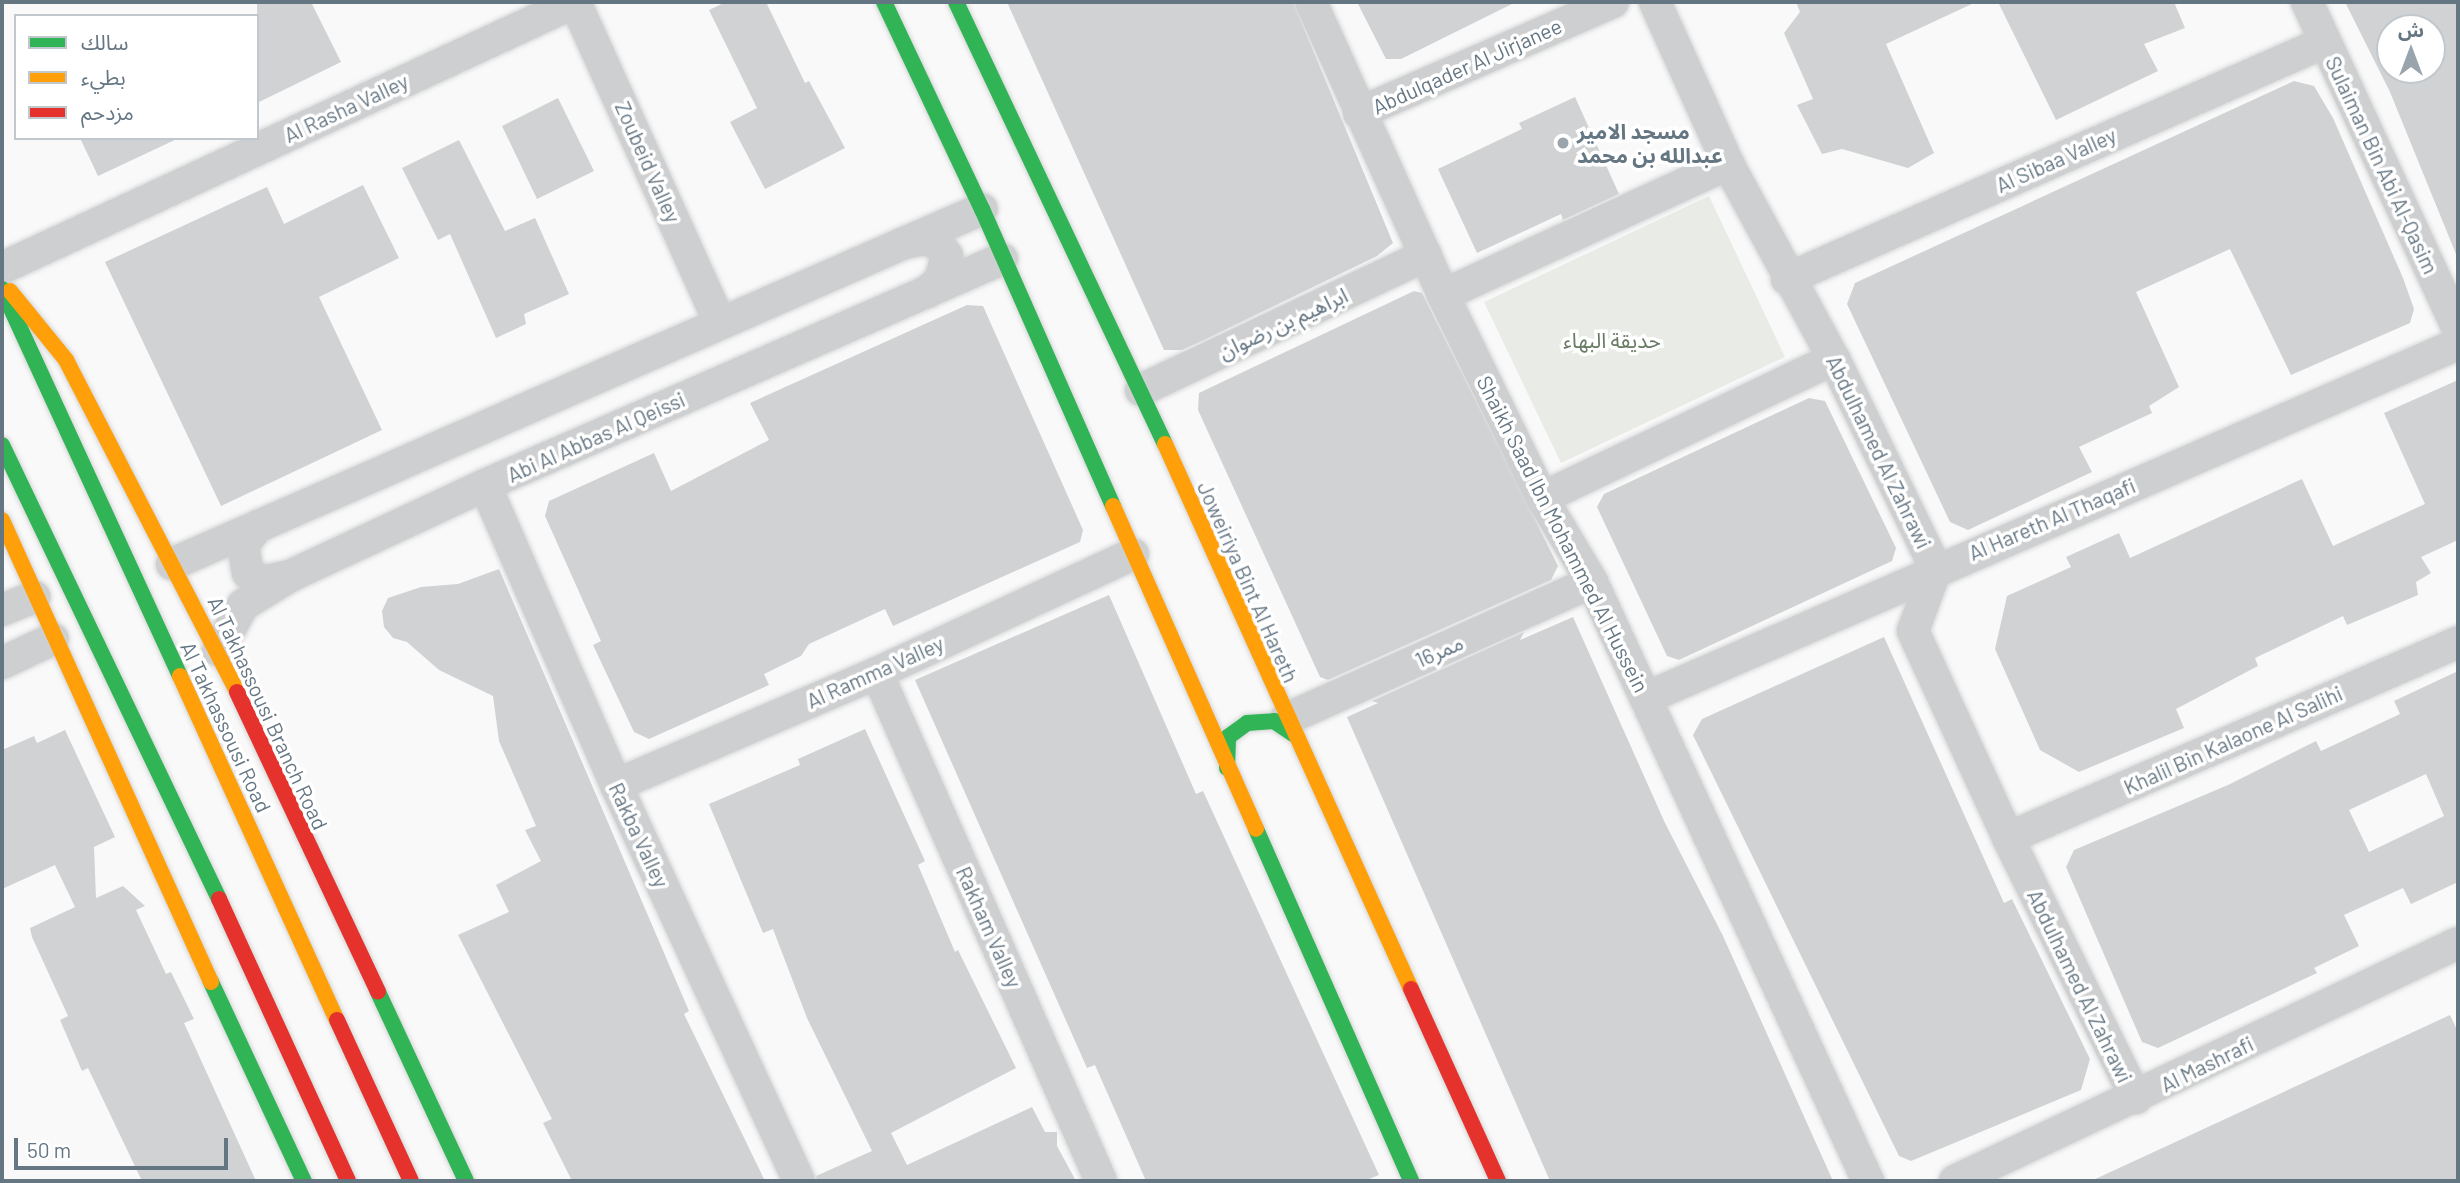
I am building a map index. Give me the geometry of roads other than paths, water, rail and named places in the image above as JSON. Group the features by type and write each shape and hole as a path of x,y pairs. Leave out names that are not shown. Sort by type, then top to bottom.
{"street":[{"name":"Al Rasha Valley","path":"2,268 575,2"},
{"name":"Zoubeid Valley","path":"575,2 720,323"},
{"path":"884,2 982,209 1411,1181"},
{"name":"Joweiriya Bint Al Hareth","path":"956,2 1141,390 1265,671 1498,1181"},
{"name":"Shaikh Saad Ibn Mohammed Al Hussein","path":"1311,2 1443,295 1542,498 1592,582 1868,1181"},
{"name":"Abdulqader Al Jirjanee","path":"1359,113 1613,2"},
{"name":"Abdulhamed Al Zahrawi","path":"1656,2 1728,164 1787,279 1834,359 1936,569 1913,631 2008,838 2136,1098"},
{"name":"Sulaiman Bin Abi Al-Qasim","path":"2306,2 2458,329"},
{"name":"Al Sibaa Valley","path":"1787,279 2325,42"},
{"path":"1443,295 1728,164"},
{"path":"172,564 982,209"},
{"path":"903,243 925,239 938,244 947,256 940,281 927,292"},
{"name":"ابراهيم بن رضوان","path":"1141,390 1426,255"},
{"name":"Abi Al Abbas Al Qeissi","path":"218,650 243,605 290,576 485,485 1002,259"},
{"name":"Al Takhassousi Branch Road","path":"2,281 66,360 218,650 466,1181"},
{"name":"Al Takhassousi Road","path":"2,289 411,1181"},
{"name":"Al Hareth Al Thaqafi","path":"1646,698 1936,569 2458,344"},
{"path":"1542,498 1834,359"},
{"path":"2,445 166,783 348,1181"},
{"name":"Rakba Valley","path":"485,485 615,785 799,1181"},
{"path":"2,520 53,639 304,1181"},
{"path":"258,526 243,545 248,573 262,582 290,576"},
{"name":"Al Ramma Valley","path":"615,785 877,673 1133,554"},
{"name":"ممر16","path":"1290,726 1592,582"},
{"path":"2,610 35,597"},
{"path":"2,663 53,639"},
{"name":"Khalil Bin Kalaone Al Salihi","path":"2008,838 2458,642"},
{"path":"1257,695 1265,671"},
{"name":"Rakham Valley","path":"877,673 1101,1181"},
{"path":"1196,697 1232,713"},
{"path":"1227,768 1228,737 1247,723 1274,721 1290,726"},
{"name":"Al Mashrafi","path":"1955,1181 2136,1098 2458,943"}],"place":[{"name":"مسجد الامير عبدالله بن محمد","path":"1563,143"}],"park label":[{"name":"حديقة البهاء","path":"1612,340"}]}
